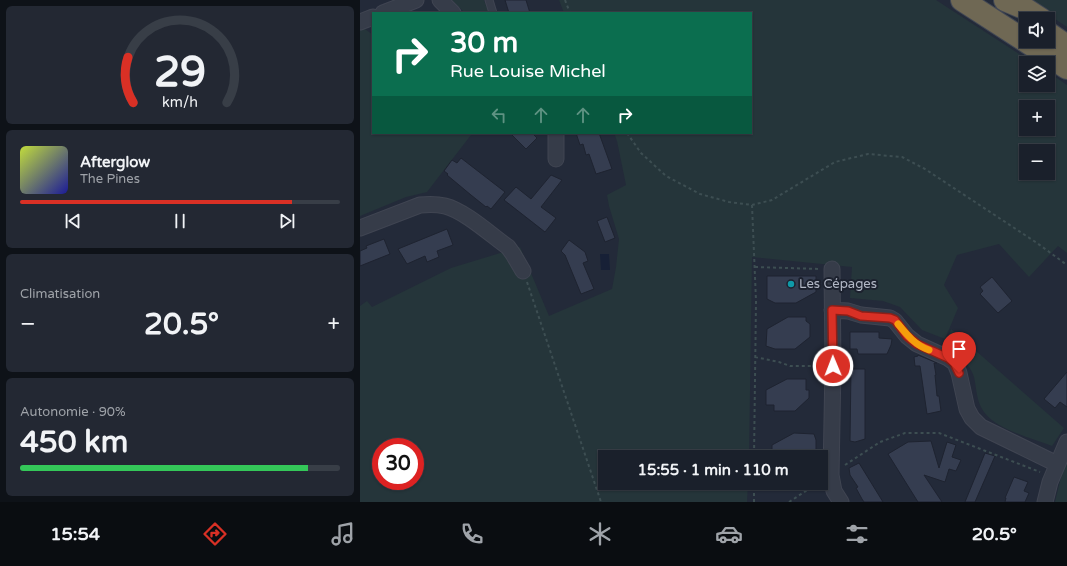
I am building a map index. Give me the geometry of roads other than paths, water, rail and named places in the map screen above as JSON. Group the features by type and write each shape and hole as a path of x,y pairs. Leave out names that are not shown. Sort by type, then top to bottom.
{"highway":[{"path":"962,0 1067,68"},
{"path":"997,0 1019,14"},
{"path":"1005,0 1030,12"},
{"path":"1055,27 1067,35"},
{"path":"1055,38 1067,46"}],"street":[{"path":"386,12 416,0"},
{"path":"440,0 452,12"},
{"path":"360,22 372,17"},
{"path":"556,134 556,159"},
{"path":"360,228 420,205 433,204 446,206 461,213 508,247 523,271"},
{"path":"832,269 833,366 831,474 834,491 841,502"},
{"path":"832,310 848,311 861,316 890,318 895,320 907,336 917,344 948,358 954,363 959,373 968,409 972,418 981,427 1046,460 1055,470"},
{"path":"1045,502 1055,470 1067,442"}],"lane":[{"path":"489,0 493,12"}],"water":[{"path":"600,254 609,254 610,270 601,270"}],"place":[{"name":"Les Cépages","path":"791,284"}]}
